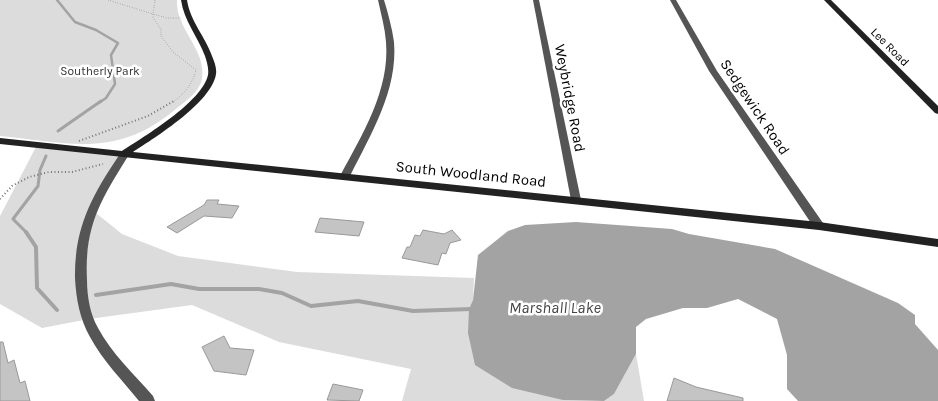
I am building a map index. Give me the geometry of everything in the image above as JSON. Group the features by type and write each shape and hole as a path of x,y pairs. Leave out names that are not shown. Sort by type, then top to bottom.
{"street":[{"path":"148,401 95,335 82,297 79,268 81,237 91,209 125,153 187,108 208,85 212,76 212,67 207,50 188,17 184,0"},
{"path":"345,176 376,114 387,77 390,44 381,0"},
{"name":"Weybridge Road","path":"536,0 576,200"},
{"name":"Sedgewick Road","path":"673,0 713,71 819,226"},
{"name":"Lee Road","path":"827,0 938,110"},
{"name":"South Woodland Road","path":"0,141 819,226 938,243"}],"path":[{"path":"108,0 174,19 188,17"},
{"path":"78,141 148,116 167,107 192,86 196,77 196,70 174,52 161,36 161,29 153,18 155,0"},
{"path":"0,199 12,186 29,177 49,172 72,172 103,164"}],"green space":[{"name":"Southerly Park","path":"0,0 177,0 181,20 200,58 202,79 200,84 189,99 155,124 134,135 114,141 72,144 0,136"},
{"path":"37,145 125,153 91,209 122,234 178,256 297,272 474,278 473,300 469,309 563,400 599,401 402,401 411,369 279,342 192,305 89,319 42,328 0,304 0,216"},
{"path":"636,354 644,401 604,401 614,394"}],"water":[{"name":"Marshall Lake","path":"576,222 672,229 689,234 775,249 898,303 915,315 915,324 938,350 938,401 798,401 787,389 787,355 777,319 738,299 707,308 683,308 646,319 636,327 636,354 614,394 604,401 563,400 512,388 475,365 468,333 469,309 473,300 478,255 508,231 525,225"}],"building":[{"path":"207,200 219,200 217,204 239,206 232,218 204,216 177,233 167,227 204,205"},
{"path":"320,218 364,222 359,236 315,232"},
{"path":"423,230 444,234 452,230 461,240 450,243 446,254 442,253 438,265 402,258 407,247 410,247 415,235 420,236"},
{"path":"224,336 230,348 254,350 246,375 214,371 202,347"},
{"path":"0,342 3,342 8,363 14,360 20,383 25,381 30,401 0,401"},
{"path":"674,378 696,387 743,398 743,401 667,401"},
{"path":"333,384 363,390 359,401 327,400"}],"waterway":[{"path":"57,0 75,22 96,30 118,43 111,55 115,84 106,98 99,103"},
{"path":"58,131 101,101"},
{"path":"26,232 13,219 38,186 40,170 46,156"},
{"path":"26,232 36,247 37,288 57,310"},
{"path":"96,295 171,284 199,289 259,289 282,293 311,306 358,301 413,311 472,309"}]}
